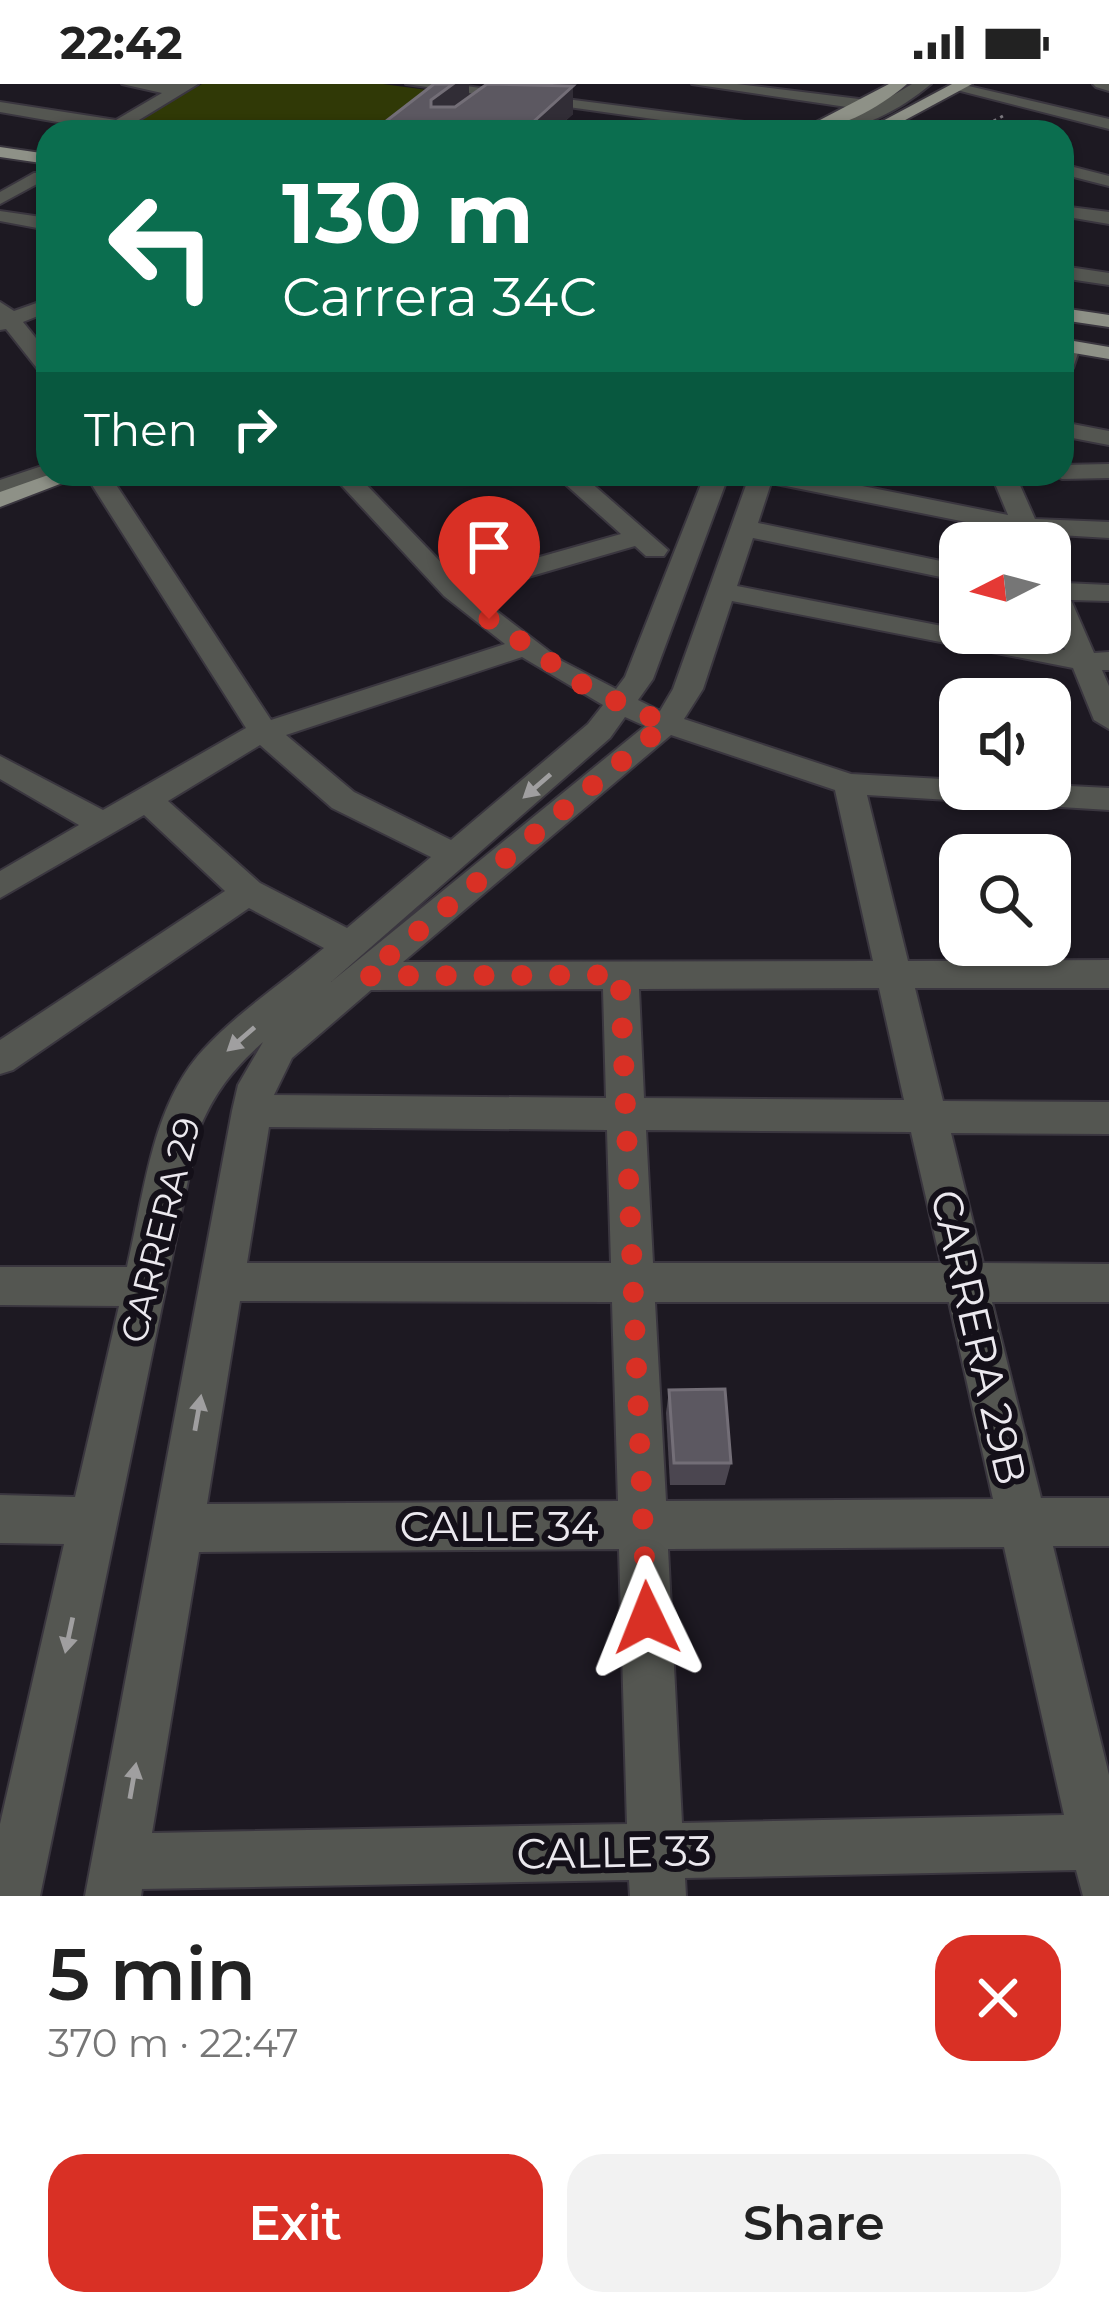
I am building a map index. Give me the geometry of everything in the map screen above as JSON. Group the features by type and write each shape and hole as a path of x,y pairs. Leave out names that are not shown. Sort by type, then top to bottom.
{"main road":[{"path":"894,120 956,86"},
{"path":"833,120 893,88"},
{"path":"0,152 36,168"},
{"path":"0,171 36,172"},
{"path":"1074,316 1109,322"},
{"path":"1074,353 1109,353"},
{"path":"0,478 36,465"},
{"path":"0,500 40,486"}],"street":[{"path":"130,84 184,87"},
{"path":"414,84 500,89 583,113 657,120"},
{"path":"700,84 867,105"},
{"path":"850,84 893,88"},
{"path":"861,120 922,84"},
{"path":"879,120 956,86 1109,124"},
{"path":"127,120 184,87"},
{"path":"412,103 472,111 500,89"},
{"path":"1069,120 1109,104"},
{"path":"0,107 66,120"},
{"path":"1074,133 1109,141"},
{"path":"1074,169 1109,153"},
{"path":"1074,172 1109,181"},
{"path":"0,199 36,177"},
{"path":"1074,213 1109,218"},
{"path":"0,216 36,222"},
{"path":"1102,254 1102,278"},
{"path":"36,308 3,317 36,354"},
{"path":"1074,431 1109,437"},
{"path":"1074,472 1109,471"},
{"path":"0,488 36,475"},
{"path":"105,486 264,732 343,800 456,856"},
{"path":"354,486 453,590 525,647 620,705 849,784 1109,799"},
{"path":"580,486 680,572"},
{"name":"CARRERA 29","path":"116,1879 257,1085 279,1048 456,856 620,705 712,486"},
{"name":"CARRERA 29","path":"11,1870 94,1521 178,1132 198,1086 217,1060 358,961 640,749 666,724 688,689 759,486"},
{"path":"816,486 976,522"},
{"path":"1008,486 1024,522"},
{"path":"743,528 939,569"},
{"path":"1071,532 1109,530"},
{"path":"453,590 640,536"},
{"path":"1071,590 1109,593"},
{"path":"720,591 1097,662"},
{"path":"1071,620 1097,662 1109,720"},
{"path":"0,886 264,732 525,647"},
{"path":"620,705 645,692 663,698 688,689"},
{"path":"620,705 617,725 637,730 644,742 640,749"},
{"path":"0,766 106,826"},
{"name":"CARRERA 29B","path":"849,784 1105,1858"},
{"path":"146,800 248,892 358,961 620,975 1109,974"},
{"path":"0,1085 12,1051 248,892"},
{"path":"620,975 657,1874"},
{"path":"251,1112 626,1111 1109,1118"},
{"path":"221,1282 1109,1283"},
{"path":"0,1286 145,1287"},
{"path":"0,1520 94,1521"},
{"name":"CALLE 34","path":"178,1528 1109,1522"},
{"name":"CALLE 33","path":"116,1879 657,1874 1105,1858"}],"green space":[{"path":"202,84 383,84 479,97 449,120 139,120"}],"building":[{"path":"434,84 453,84 431,100 431,107 455,107 487,84 573,86 535,120 387,120"},
{"path":"725,1389 731,1463 674,1463 669,1390"}],"route":[{"path":"489,619 552,667 666,724 365,976 620,975 647,1618"}]}
